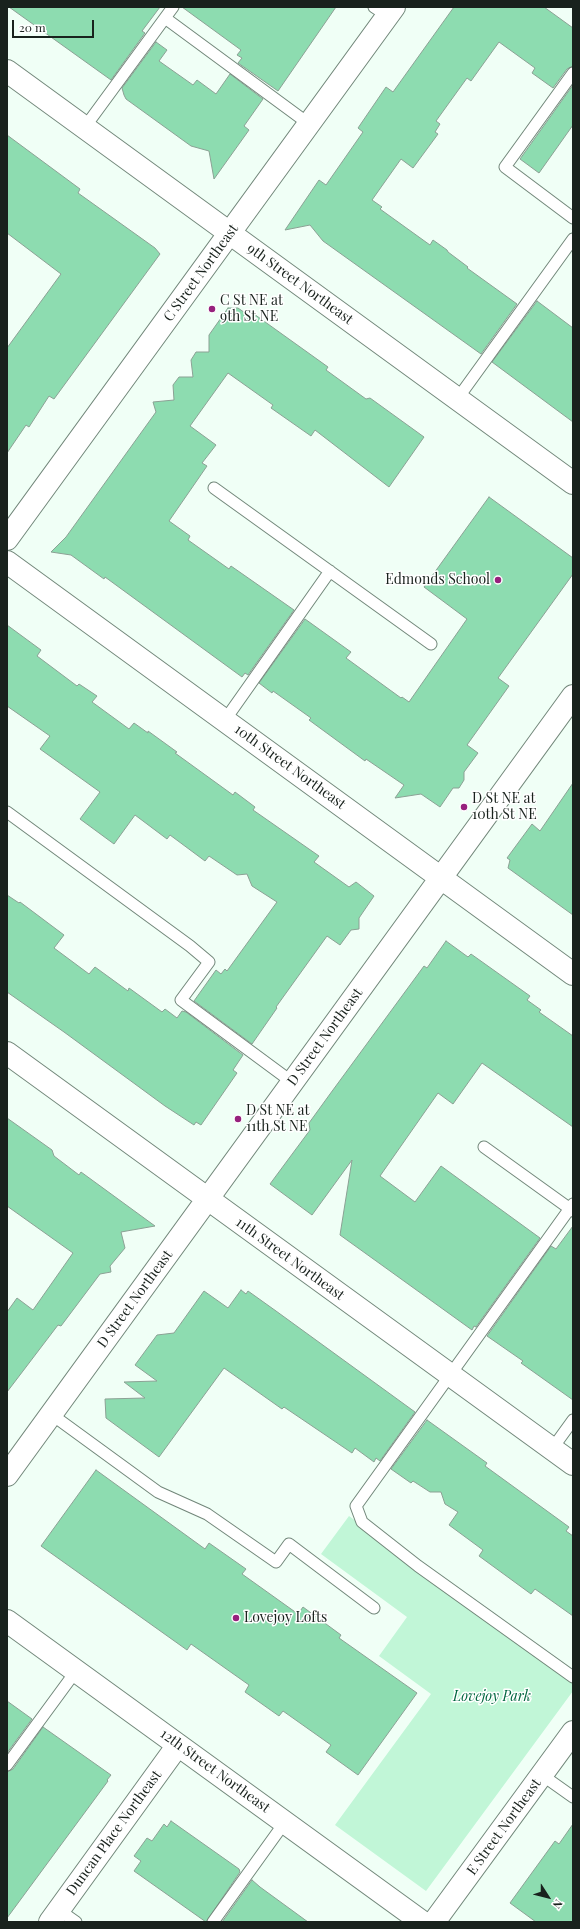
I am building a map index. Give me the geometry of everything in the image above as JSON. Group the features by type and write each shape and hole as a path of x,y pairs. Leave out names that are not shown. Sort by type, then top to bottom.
{"street":[{"name":"C Street Northeast","path":"7,539 309,124 386,10"},
{"name":"9th Street Northeast","path":"7,71 573,483"},
{"name":"10th Street Northeast","path":"7,562 573,974"},
{"name":"D Street Northeast","path":"7,1475 573,696"},
{"name":"11th Street Northeast","path":"7,1053 573,1464"},
{"name":"12th Street Northeast","path":"7,1621 422,1922"},
{"name":"E Street Northeast","path":"434,1922 573,1732"},
{"name":"Duncan Place Northeast","path":"62,1918 178,1745"}],"lane":[{"path":"85,128 173,7"},
{"path":"165,18 309,124"},
{"path":"573,73 505,167 573,218"},
{"path":"458,398 573,239"},
{"path":"214,488 431,644"},
{"path":"225,720 330,571"},
{"path":"7,812 184,941 209,962 181,1000 292,1082"},
{"path":"484,1147 572,1208 356,1506 362,1522 418,1566 573,1676"},
{"path":"51,1414 158,1492 207,1514 276,1562 289,1544 374,1608"},
{"path":"552,1449 573,1420"},
{"path":"7,1765 76,1671"},
{"path":"542,1775 573,1797"},
{"path":"212,1922 285,1822"}],"green space":[{"name":"Lovejoy Park","path":"349,1516 573,1680 573,1691 426,1891 335,1825 431,1694 379,1656 407,1617 321,1554"}],"building":[{"path":"9,7 160,7 142,31 145,33 111,80"},
{"path":"182,7 336,7 278,91 238,63 242,58 237,55 241,50"},
{"path":"454,7 544,7 573,28 573,66 567,69 553,88 532,73 535,68 499,42 471,81 467,78 436,121 440,124 435,132 438,134 413,168 401,159 372,200 382,207 380,209 430,245 433,240 447,250 468,267 467,268 517,304 481,354 323,241 310,225 285,230 319,180 326,185 363,132 358,128 386,87 393,92"},
{"path":"156,42 167,50 159,61 193,85 197,80 216,94 230,74 263,99 244,126 249,130 214,179 209,151 191,146 126,99 124,95 122,88"},
{"path":"573,85 573,125 539,173 520,159"},
{"path":"7,135 80,189 78,193 155,248 160,254 54,399 49,396 29,427 26,425 7,453 7,348 61,274 7,233"},
{"path":"537,301 573,328 573,422 492,362"},
{"path":"228,308 238,308 251,317 254,314 328,367 326,370 366,399 370,398 424,437 389,487 315,430 311,436 271,408 273,405 228,373 190,426 216,445 202,463 207,466 169,521 190,536 188,540 229,569 231,566 294,610 248,675 245,673 242,677 105,577 104,579 71,555 51,552 66,537 156,412 153,402 174,400 173,385 179,377 193,377 191,360 196,352 209,352 209,335"},
{"path":"489,497 573,558 573,574 498,678 509,686 467,745 478,753 464,772 464,780 459,788 453,788 440,807 421,794 395,798 404,785 366,759 365,761 309,720 311,718 259,683 305,619 351,652 346,658 401,698 402,697 409,702 467,619 424,587"},
{"path":"7,625 41,650 37,656 77,686 79,684 97,696 92,702 129,729 134,723 148,733 148,731 177,752 175,753 233,795 235,792 255,807 253,810 319,856 314,862 349,887 356,882 374,896 359,918 359,929 351,930 340,945 327,936 276,1007 277,1008 252,1044 194,1001 216,970 221,974 225,969 227,971 277,902 252,886 247,874 237,875 209,856 205,861 170,835 167,839 135,815 114,844 80,819 100,792 40,749 50,736 7,706"},
{"path":"573,783 573,915 508,868 510,860 507,858 532,824 540,831"},
{"path":"7,895 19,903 20,902 64,935 54,948 89,974 95,967 128,991 129,988 162,1012 165,1009 177,1018 182,1011 186,1012 243,1055 233,1070 237,1073 201,1125 196,1122 194,1125 165,1106 7,992"},
{"path":"446,941 468,957 471,954 530,996 527,1000 541,1010 539,1012 573,1036 573,1127 482,1063 453,1104 438,1093 380,1176 415,1202 441,1166 540,1238 476,1327 474,1326 472,1330 340,1235 352,1160 312,1215 270,1184 310,1130 309,1123 330,1094 424,966 427,968"},
{"path":"7,1118 52,1150 54,1156 79,1175 81,1172 155,1226 121,1232 125,1248 110,1266 111,1272 100,1274 61,1326 58,1325 7,1392 7,1312 17,1298 33,1310 73,1253 7,1206"},
{"path":"573,1226 573,1400 521,1363 523,1361 487,1336 551,1246 556,1249"},
{"path":"241,1290 246,1294 248,1291 415,1412 380,1461 376,1458 374,1462 355,1448 352,1453 284,1407 282,1409 224,1368 159,1457 106,1418 105,1399 145,1398 124,1382 157,1381 135,1365 157,1335 174,1333 204,1291 228,1308"},
{"path":"427,1420 487,1463 485,1466 569,1527 566,1531 573,1536 573,1616 535,1589 531,1594 479,1556 483,1550 449,1525 458,1512 445,1504 441,1492 430,1492 413,1481 411,1483 391,1469"},
{"name":"Lovejoy Lofts","path":"96,1470 205,1549 209,1543 246,1569 242,1574 298,1614 303,1607 341,1635 339,1638 417,1693 358,1775 326,1752 331,1745 283,1711 279,1716 245,1692 249,1685 191,1644 187,1650 41,1546"},
{"path":"7,1701 32,1719 7,1753"},
{"path":"43,1727 111,1775 7,1918 7,1772 13,1769"},
{"path":"171,1821 239,1869 240,1872 206,1922 134,1871 141,1861 134,1856 147,1838 152,1841 164,1824 167,1827"},
{"path":"573,1824 573,1922 536,1922 510,1903 555,1841 559,1844"},
{"path":"252,1880 260,1887 308,1922 222,1922"}],"place":[{"name":"C St NE at 9th St NE","path":"212,309"},
{"name":"Edmonds School","path":"498,580"},
{"name":"D St NE at 10th St NE","path":"464,807"},
{"name":"D St NE at 11th St NE","path":"238,1119"},
{"name":"Lovejoy Lofts","path":"236,1618"}]}
